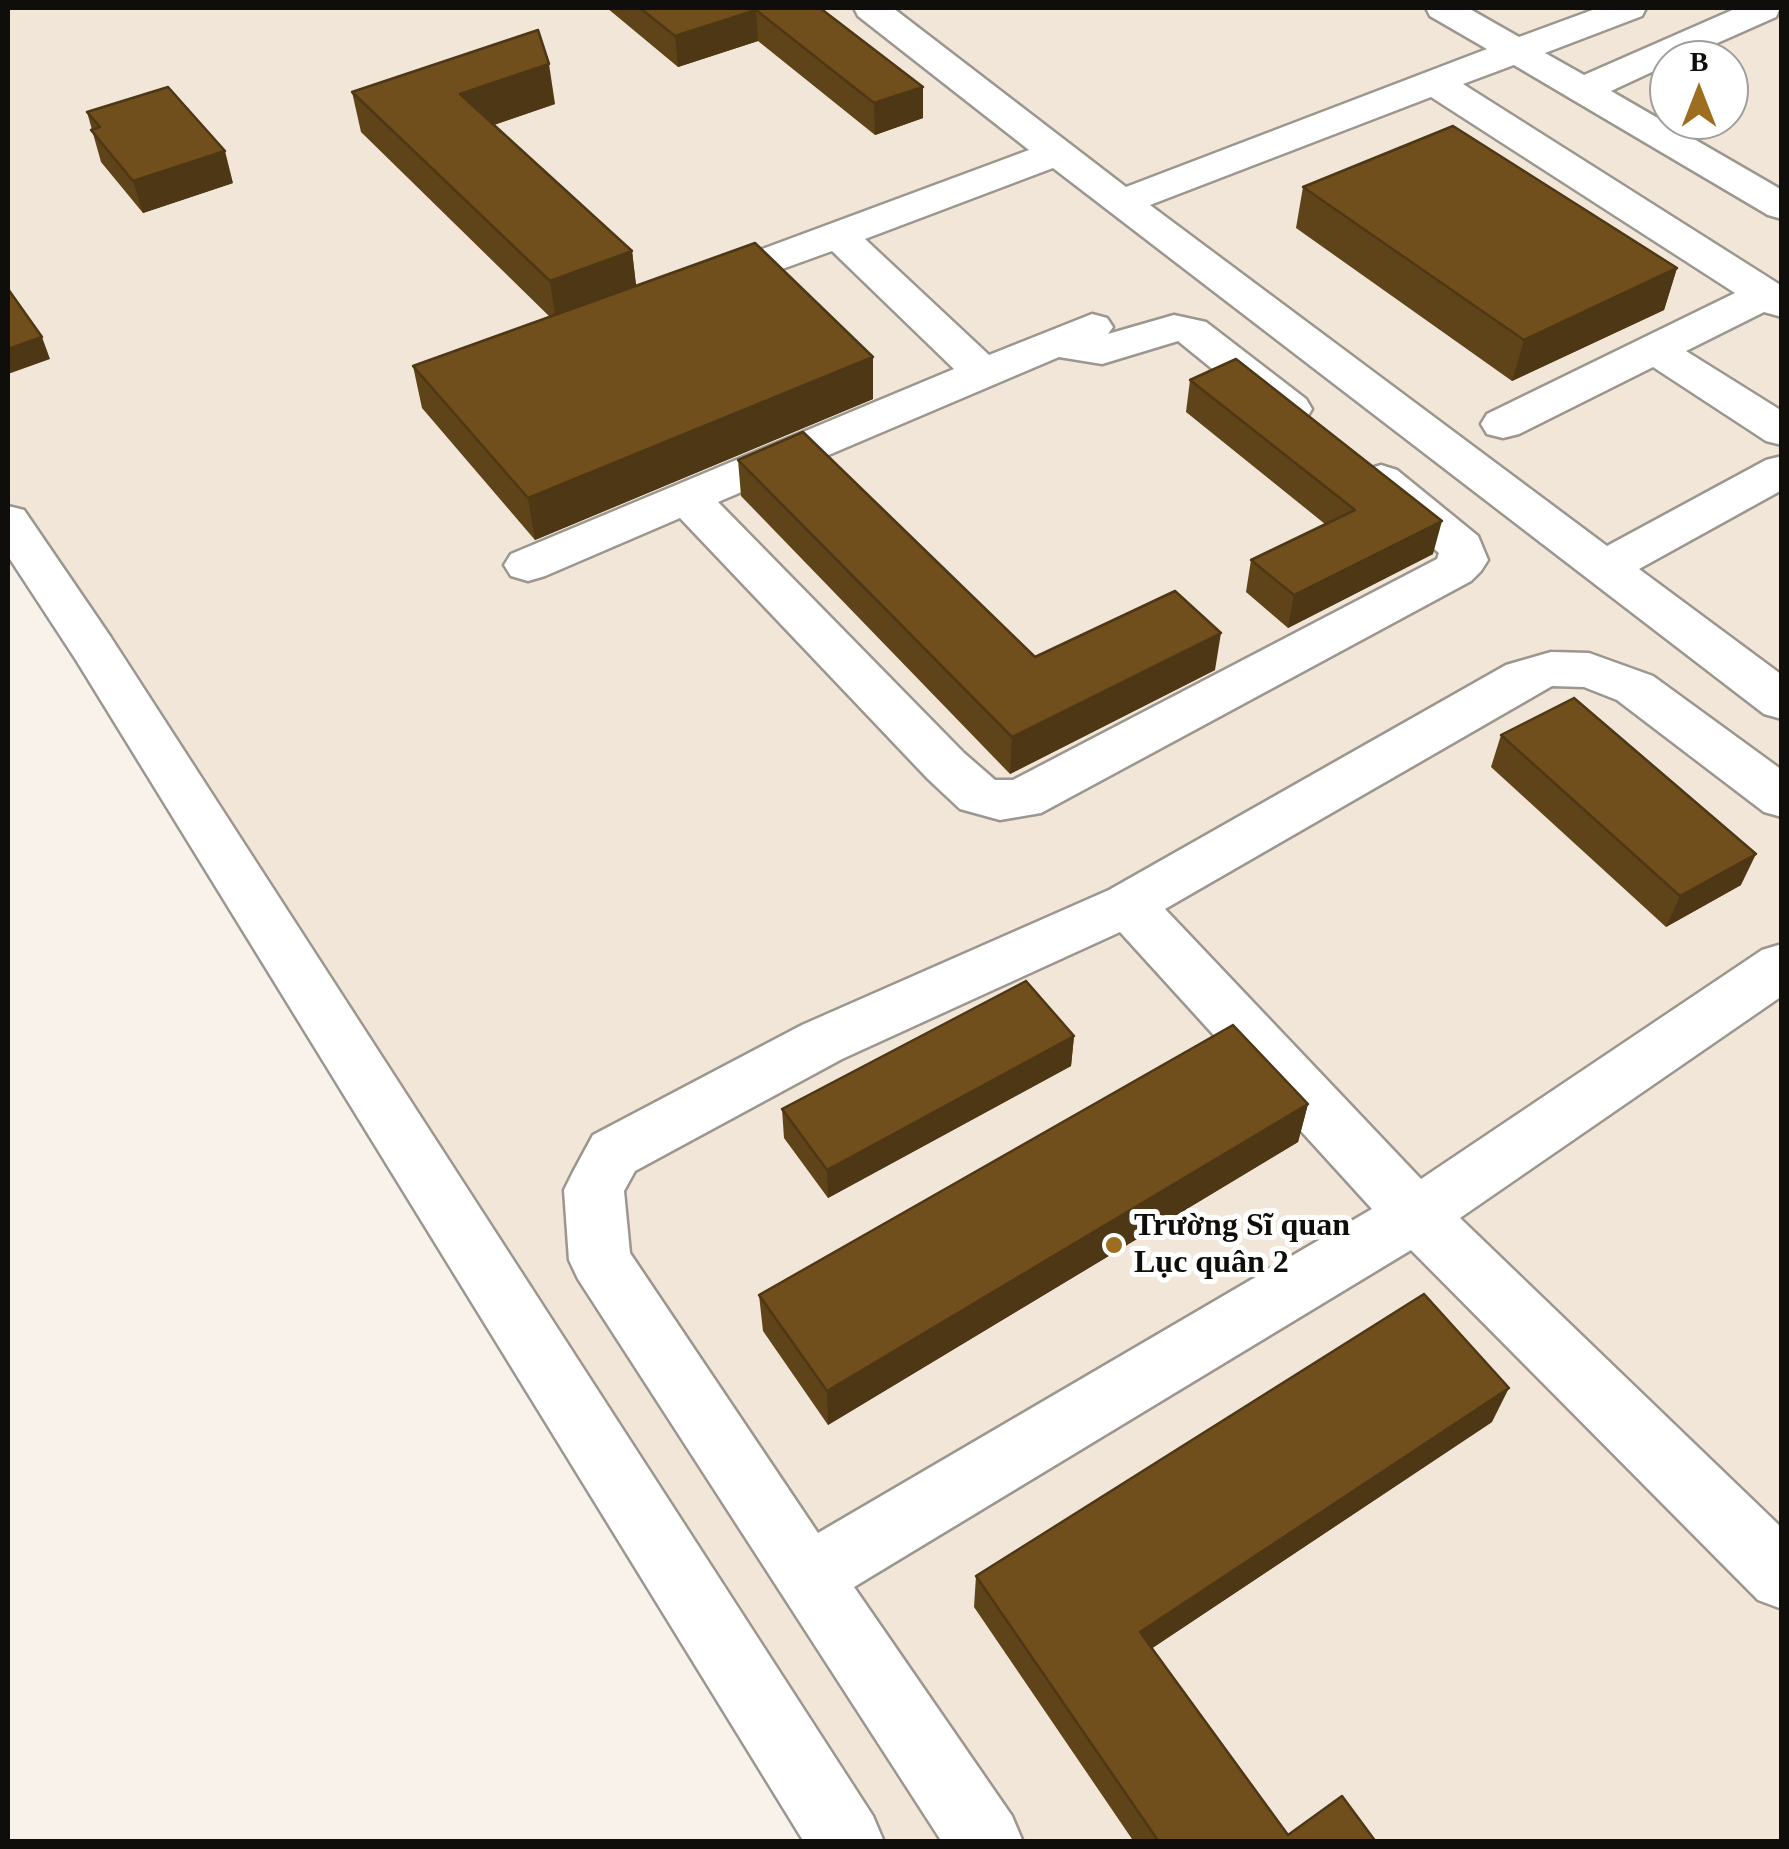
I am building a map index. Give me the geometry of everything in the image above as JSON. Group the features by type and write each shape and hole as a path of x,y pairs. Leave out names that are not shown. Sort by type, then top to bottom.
{"street":[{"path":"872,8 1124,201 1215,276 1782,700"},
{"path":"1442,8 1580,90 1647,172 1773,300 1654,349 1503,424"},
{"path":"1124,201 1628,8"},
{"path":"1580,90 1762,8 1782,19"},
{"path":"1436,83 1647,172 1782,207"},
{"path":"661,302 777,276 838,235 1059,152"},
{"path":"838,235 983,373"},
{"path":"528,565 687,498 897,391 983,373 1215,276"},
{"path":"687,498 978,795 1000,801 1022,799 1454,570 1464,560 1461,547 1444,530 1192,331 1156,331 1102,350 1078,349 1061,340"},
{"path":"1654,349 1782,431"},
{"path":"1606,568 1782,470"},
{"path":"8,521 93,648 847,1842"},
{"path":"986,1842 600,1260 594,1190 614,1153 787,1060 1128,904 1524,677 1551,669 1589,670 1635,688 1782,798"},
{"path":"1128,904 1416,1215 1782,1576"},
{"path":"808,1578 1416,1215 1782,966"}],"shaded area":[{"name":"Trường Sĩ quan Lục quân 2","path":"8,8 1781,8 1781,1841 818,1841 75,649 8,548"}],"building":[{"path":"640,8 820,8 923,87 874,103 756,10 675,36"},
{"path":"538,30 549,64 460,94 632,251 550,281 352,92"},
{"path":"168,87 225,151 133,181 91,130 100,127 87,112"},
{"path":"1453,126 1677,268 1524,340 1303,187"},
{"path":"755,243 873,357 528,498 413,366"},
{"path":"8,289 42,337 8,349"},
{"path":"1236,359 1442,521 1294,595 1251,560 1355,510 1190,380"},
{"path":"803,432 1035,657 1175,591 1221,633 1012,737 738,460"},
{"path":"1574,698 1756,854 1680,896 1501,735"},
{"path":"1026,981 1074,1036 827,1170 782,1109"},
{"path":"1233,1025 1308,1104 827,1391 759,1295"},
{"path":"1424,1294 1509,1388 1140,1632 1288,1835 1342,1796 1376,1842 1159,1842 976,1576"}],"place":[{"name":"Trường Sĩ quan Lục quân 2","path":"1114,1245"}]}
